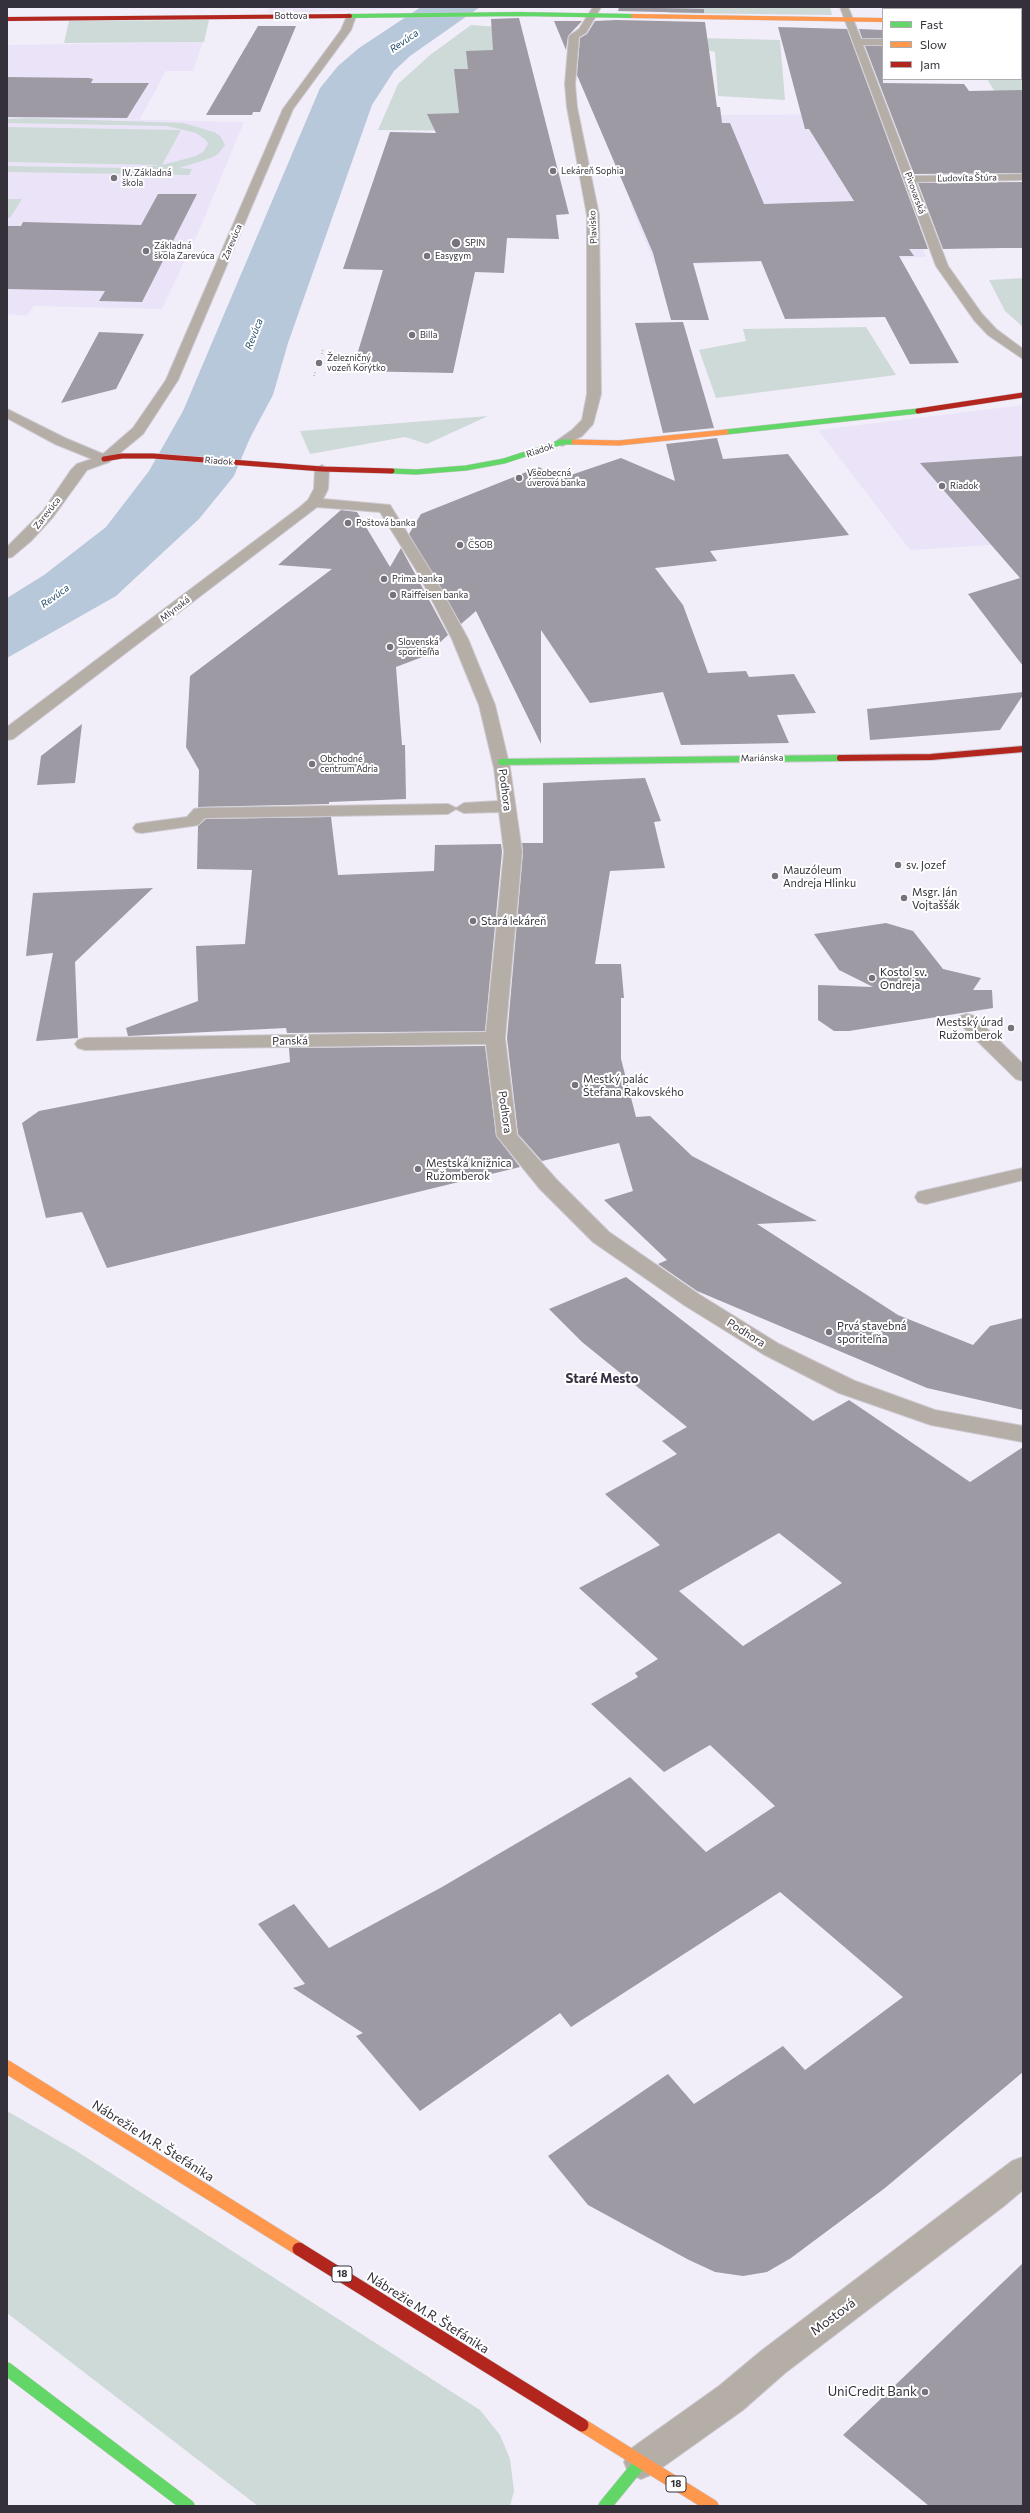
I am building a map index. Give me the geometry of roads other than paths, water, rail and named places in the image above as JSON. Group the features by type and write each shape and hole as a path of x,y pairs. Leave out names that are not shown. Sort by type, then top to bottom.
{"street":[{"name":"Pivovarská","path":"844,7 942,266 978,317 992,332 1023,355"},
{"name":"Plavisko","path":"562,442 578,433 588,421 594,394 593,215 572,107 570,84 574,36 568,31 577,11"},
{"name":"Bottova","path":"7,19 350,16 594,11 882,20"},
{"path":"574,36 583,31 594,11"},
{"name":"Zarevúca","path":"7,554 26,538 48,514 76,473 82,467 104,459 127,442 138,431 172,380 288,109 346,30 350,16"},
{"path":"857,42 882,42"},
{"path":"864,59 876,59"},
{"name":"Ľudovíta Štúra","path":"910,179 1023,177"},
{"name":"Riadok","path":"104,459 122,456 153,456 322,469 393,472 466,468 504,461 562,442 619,443 938,409 1023,395"},
{"path":"7,413 60,441 104,459"},
{"path":"314,502 321,489 322,469"},
{"name":"Podhora","path":"314,502 385,508 425,573 460,639 487,705 501,762 513,852 495,1038 507,1136 548,1184 601,1237 692,1300 771,1349 847,1387 931,1417 1023,1434"},
{"name":"Mlynská","path":"7,735 314,502"},
{"name":"Mariánska","path":"501,762 930,757 1023,749"},
{"path":"142,828 192,821 200,813 456,809 507,806"},
{"path":"967,1020 1023,1075"},
{"name":"Panská","path":"85,1044 495,1038"},
{"path":"926,1197 1023,1174"},
{"name":"Nábrežie M.R. Štefánika","path":"7,2067 712,2506"},
{"name":"Mostová","path":"641,2462 731,2398 773,2362 993,2196 1023,2171"},
{"path":"7,2368 188,2506"},
{"path":"605,2506 641,2462"}],"water":[{"name":"Revúca","path":"421,7 480,7 410,56 394,71 372,105 288,343 273,395 250,438 234,476 199,519 116,596 7,658 7,598 44,575 106,527 149,471 183,411 320,88 338,66 359,48"}],"railway":[{"path":"322,354 323,349"},
{"path":"314,376 315,372"}],"place":[{"name":"Lekáreň Sophia","path":"553,171"},
{"name":"IV. Základná škola","path":"114,178"},
{"name":"SPIN","path":"456,243"},
{"name":"Základná škola Zarevúca","path":"146,251"},
{"name":"Easygym","path":"427,256"},
{"name":"Billa","path":"412,335"},
{"name":"Železničný vozeň Korýtko","path":"319,363"},
{"name":"Všeobecná úverová banka","path":"519,478"},
{"name":"Riadok","path":"942,486"},
{"name":"Poštová banka","path":"348,523"},
{"name":"ČSOB","path":"460,545"},
{"name":"Prima banka","path":"384,579"},
{"name":"Raiffeisen banka","path":"393,595"},
{"name":"Slovenská sporiteľňa","path":"390,647"},
{"name":"Obchodné centrum Adria","path":"312,764"},
{"name":"sv. Jozef","path":"898,865"},
{"name":"Mauzóleum Andreja Hlinku","path":"775,876"},
{"name":"Msgr. Ján Vojtaššák","path":"904,898"},
{"name":"Stará lekáreň","path":"473,921"},
{"name":"Kostol sv. Ondreja","path":"872,978"},
{"name":"Mestský úrad Ružomberok","path":"1011,1028"},
{"name":"Mestký palác Štefana Rakovského","path":"575,1085"},
{"name":"Mestská knižnica Ružomberok","path":"418,1169"},
{"name":"Prvá stavebná sporiteľňa","path":"829,1332"},
{"name":"UniCredit Bank","path":"925,2392"}],"district":[{"name":"Staré Mesto","path":"602,1379"}]}
